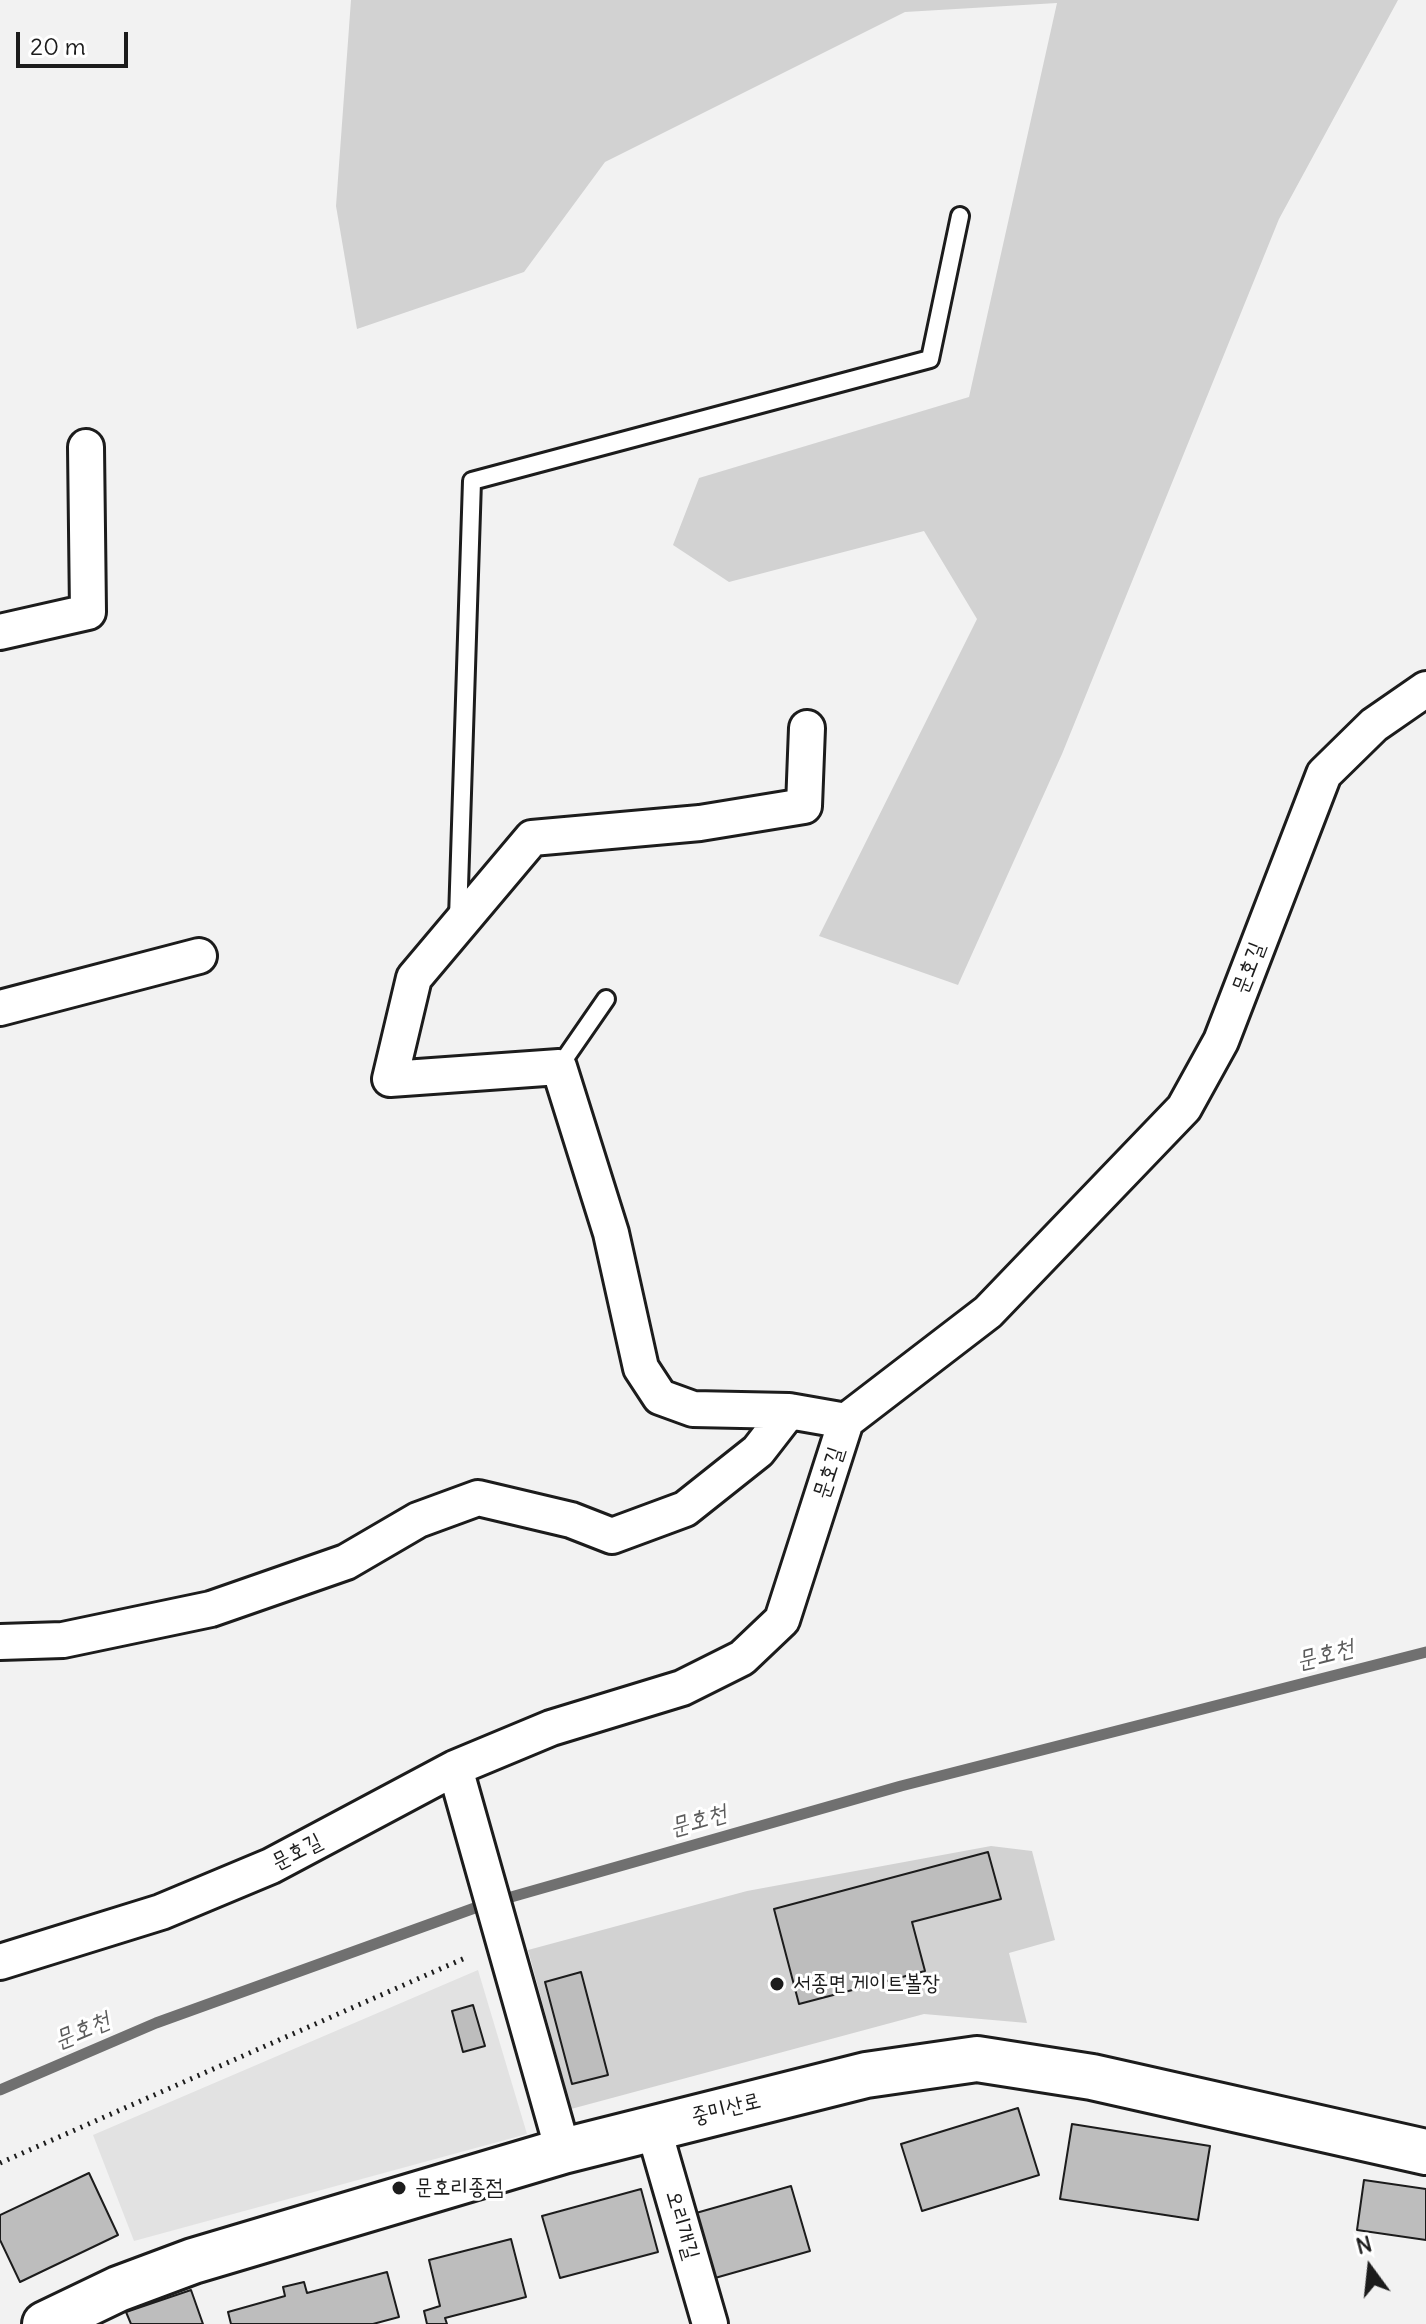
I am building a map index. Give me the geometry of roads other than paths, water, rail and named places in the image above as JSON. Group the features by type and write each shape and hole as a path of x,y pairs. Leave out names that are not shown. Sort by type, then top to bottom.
{"main road":[{"name":"중미산로","path":"45,2324 118,2289 206,2256 563,2151 866,2075 977,2059 1092,2077 1426,2152"}],"street":[{"path":"0,632 88,612 86,447"},
{"name":"문호길","path":"0,1962 161,1912 271,1866 455,1768 551,1728 682,1688 742,1658 782,1620 846,1421 988,1312 1184,1108 1221,1041 1324,774 1374,725 1426,689"},
{"path":"807,728 804,806 700,823 532,838 457,923 414,978 390,1079 559,1067 611,1233 641,1368 660,1397 693,1409 789,1411 846,1421"},
{"path":"0,1008 199,956"},
{"path":"0,1642 63,1640 211,1609 346,1562 418,1520 478,1498 571,1520 612,1536 685,1509 758,1451 789,1411"},
{"path":"455,1768 563,2151"},
{"name":"오리개길","path":"653,2127 710,2324"}],"lane":[{"path":"457,923 472,481 930,359 960,216"},
{"path":"559,1067 606,999"}],"waterway":[{"name":"문호천","path":"0,2090 156,2023 483,1905 901,1786 1426,1652"}],"place":[{"name":"서종면 게이트볼장","path":"777,1984"},
{"name":"문호리종점","path":"399,2188"}]}
